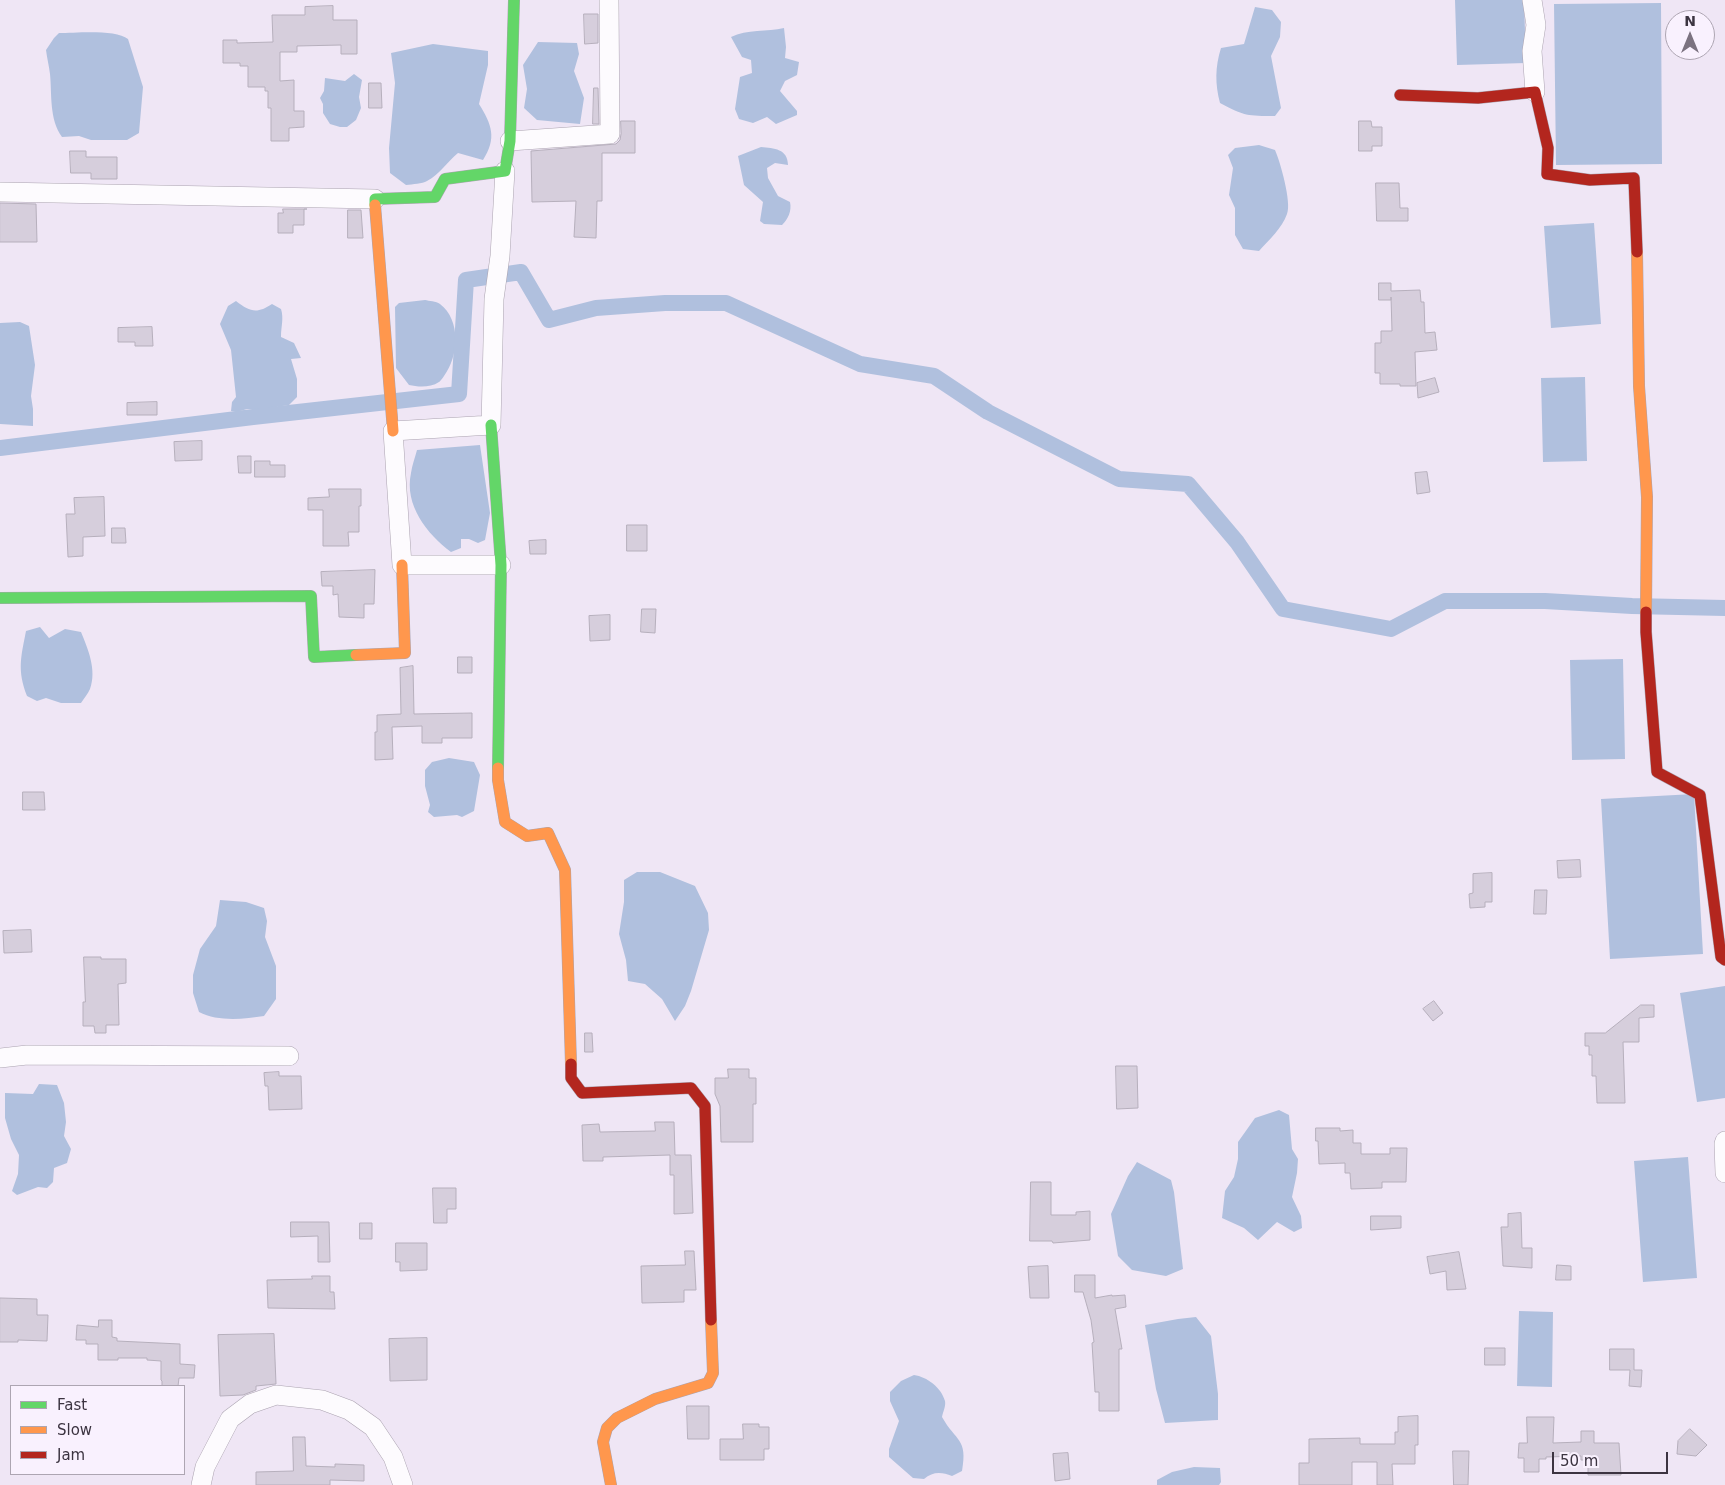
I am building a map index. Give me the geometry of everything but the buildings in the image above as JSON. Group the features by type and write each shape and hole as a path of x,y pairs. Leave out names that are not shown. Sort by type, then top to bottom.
{"street":[{"path":"514,0 510,141 500,256 494,299 491,425 501,565 498,780 506,822 527,836 548,834 565,870 571,1078 582,1094 691,1088 705,1106 712,1373 708,1383 655,1399 617,1418 607,1428 603,1442 611,1485"},
{"path":"510,141 610,134 609,0"},
{"path":"1532,0 1536,25 1532,50 1534,92 1548,148 1546,174 1578,180 1603,181 1634,178 1639,313 1639,386 1647,497 1646,632 1657,772 1700,795 1721,957 1725,960"},
{"path":"1400,94 1478,98 1534,92"},
{"path":"0,192 375,199 435,197 446,179 506,171"},
{"path":"0,598 311,596 314,657 405,653 402,565 375,199"},
{"path":"393,431 491,425"},
{"path":"402,565 501,565"},
{"path":"0,1058 27,1055 289,1056"},
{"path":"1725,1141 1725,1172"},
{"path":"201,1485 205,1467 230,1419 250,1404 276,1395 322,1400 349,1410 365,1421 373,1427 393,1457 403,1485"}],"water":[{"path":"1455,0 1524,0 1526,63 1457,65"},
{"path":"1661,3 1662,164 1556,165 1554,4"},
{"path":"1255,7 1272,10 1281,22 1280,37 1271,56 1281,108 1275,116 1252,115 1235,111 1220,103 1218,96 1217,69 1221,48 1244,44"},
{"path":"784,28 785,58 799,62 797,75 785,81 780,91 797,111 797,115 776,124 767,117 753,123 739,119 735,109 740,77 752,73 751,60 742,57 731,37 737,34"},
{"path":"59,33 105,33 115,34 128,39 143,87 139,133 127,140 91,140 79,136 62,137 53,114 46,50"},
{"path":"538,42 577,43 579,54 574,71 584,98 580,124 537,120 524,108 527,89 523,65"},
{"path":"433,44 488,51 488,65 479,104 490,125 490,145 483,160 458,153 436,175 427,181 406,185 390,173 389,148 395,83 391,53"},
{"path":"354,74 362,80 359,97 361,108 356,120 347,127 330,124 323,113 323,104 320,98 324,91 325,78 345,81"},
{"path":"1259,145 1275,150 1285,182 1288,209 1282,224 1259,251 1243,249 1235,235 1235,208 1229,195 1233,168 1228,155 1235,148"},
{"path":"761,147 779,150 786,156 788,165 775,163 767,168 768,178 778,196 790,202 789,215 782,225 764,224 760,221 763,202 744,185 738,156"},
{"path":"1594,223 1601,324 1551,328 1544,226"},
{"path":"425,300 440,304 452,319 456,338 455,349 449,368 440,381 428,386 409,385 396,368 395,307 399,303"},
{"path":"236,301 245,308 254,310 262,309 272,304 281,309 281,337 294,343 301,358 291,359 297,379 297,397 289,405 264,409 247,409 237,412 231,411 232,402 236,397 231,350 220,324 228,306"},
{"path":"20,322 29,326 35,365 31,396 33,426 0,424 0,323"},
{"path":"1585,377 1587,461 1543,462 1541,378"},
{"path":"480,445 490,513 485,540 478,543 469,539 461,539 461,548 451,552 426,528 414,507 410,485 413,464 417,450"},
{"path":"40,627 49,638 65,629 81,632 91,660 93,674 90,689 81,703 61,703 46,698 37,701 27,696 21,671 24,640 26,631"},
{"path":"1623,659 1625,759 1572,760 1570,660"},
{"path":"449,758 474,762 480,775 474,811 462,817 457,815 434,817 428,812 430,805 425,786 425,770 432,762"},
{"path":"1694,794 1703,954 1610,959 1601,799"},
{"path":"637,872 660,872 695,886 708,913 709,930 691,991 685,1006 675,1021 662,999 645,984 628,981 626,960 619,934 624,902 624,880"},
{"path":"220,900 246,902 264,908 267,921 265,937 276,966 276,999 264,1016 240,1019 223,1018 199,1012 193,993 193,975 200,949 216,926"},
{"path":"1725,986 1725,1098 1697,1102 1680,993"},
{"path":"39,1084 57,1085 64,1103 66,1122 64,1136 71,1149 67,1163 54,1168 53,1182 47,1188 38,1187 17,1195 12,1191 18,1174 19,1155 11,1139 5,1118 5,1093 33,1094"},
{"path":"1279,1110 1289,1115 1292,1149 1298,1159 1292,1197 1301,1216 1302,1228 1294,1232 1277,1222 1258,1240 1244,1228 1222,1218 1225,1191 1234,1177 1238,1159 1238,1142 1255,1118"},
{"path":"1688,1157 1697,1278 1643,1282 1634,1161"},
{"path":"1137,1162 1171,1180 1183,1269 1166,1276 1132,1270 1118,1256 1111,1214 1128,1176"},
{"path":"1519,1311 1553,1312 1552,1387 1517,1386"},
{"path":"1196,1317 1211,1336 1218,1394 1218,1420 1165,1423 1156,1389 1145,1325"},
{"path":"914,1375 928,1380 940,1391 945,1403 942,1417 962,1446 962,1471 952,1476 938,1473 924,1479 913,1478 889,1457 889,1449 899,1421 890,1401 890,1392 901,1381"},
{"path":"1194,1467 1220,1468 1221,1482 1219,1485 1157,1485 1157,1480 1172,1472"}],"waterway":[{"path":"0,448 459,394 466,280 521,272 549,320 596,308 665,303 726,303 860,364 934,376 988,412 1119,479 1188,484 1237,542 1283,609 1391,629 1445,601 1545,601 1632,606 1725,608"}],"traffic: fast":[{"path":"375,205 375,199 435,197 445,179 505,171 510,141 514,0"},
{"path":"491,425 501,565 498,768"},
{"path":"0,598 311,596 314,657 356,655"}],"traffic: slow":[{"path":"375,205 393,431"},
{"path":"1637,252 1639,386 1647,497 1646,612"},
{"path":"356,655 405,653 402,565"},
{"path":"498,768 498,780 505,822 527,836 548,833 565,870 571,1064"},
{"path":"611,1485 603,1442 607,1428 617,1418 655,1399 708,1383 713,1373 711,1320"}],"traffic: jam":[{"path":"1400,95 1478,98 1535,92 1548,148 1547,174 1590,180 1634,178 1637,252"},
{"path":"1646,612 1657,772 1700,795 1721,957 1725,960"},
{"path":"571,1064 571,1078 582,1093 691,1088 705,1106 711,1320"}]}
